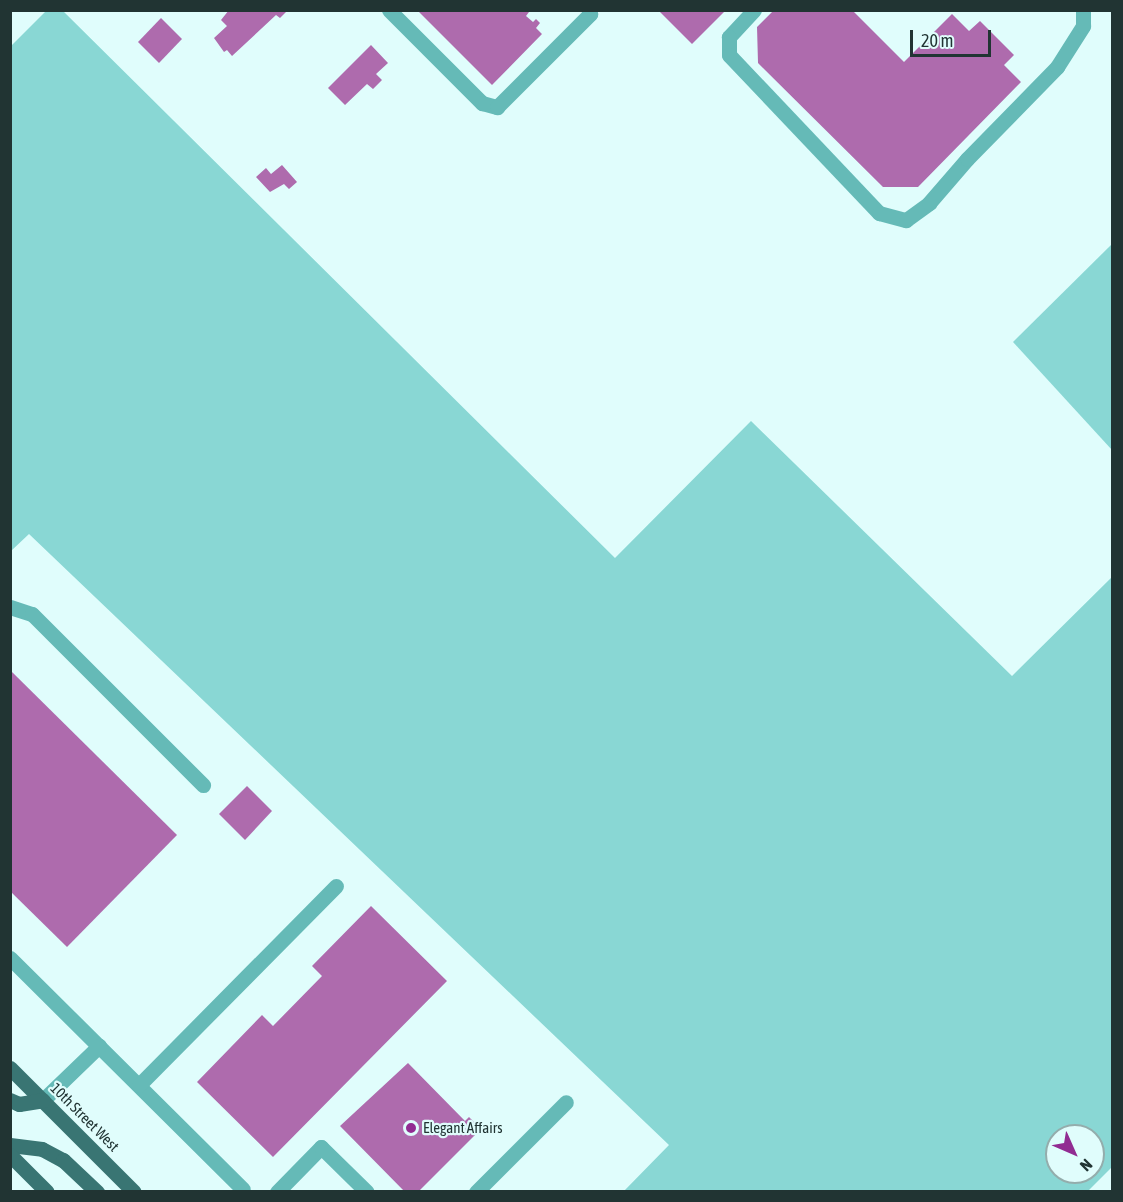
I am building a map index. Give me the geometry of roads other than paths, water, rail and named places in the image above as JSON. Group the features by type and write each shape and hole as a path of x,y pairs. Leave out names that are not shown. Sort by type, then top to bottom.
{"main road":[{"name":"10th Street West","path":"10,1068 134,1191"},
{"path":"10,1100 19,1104 43,1101"},
{"path":"10,1145 42,1149 63,1160 97,1191"},
{"path":"10,1155 47,1191"}],"lane":[{"path":"388,10 482,103 497,107 590,14 589,10"},
{"path":"754,10 729,36 729,55 879,213 906,220 929,203 967,159 1057,67 1083,26 1083,10"},
{"path":"10,607 32,614 202,785"},
{"path":"139,1085 336,886"},
{"path":"10,958 243,1189"},
{"path":"43,1101 99,1046"},
{"path":"476,1191 566,1102"},
{"path":"277,1191 321,1147 367,1191"}],"place":[{"name":"Elegant Affairs","path":"411,1128"}]}
